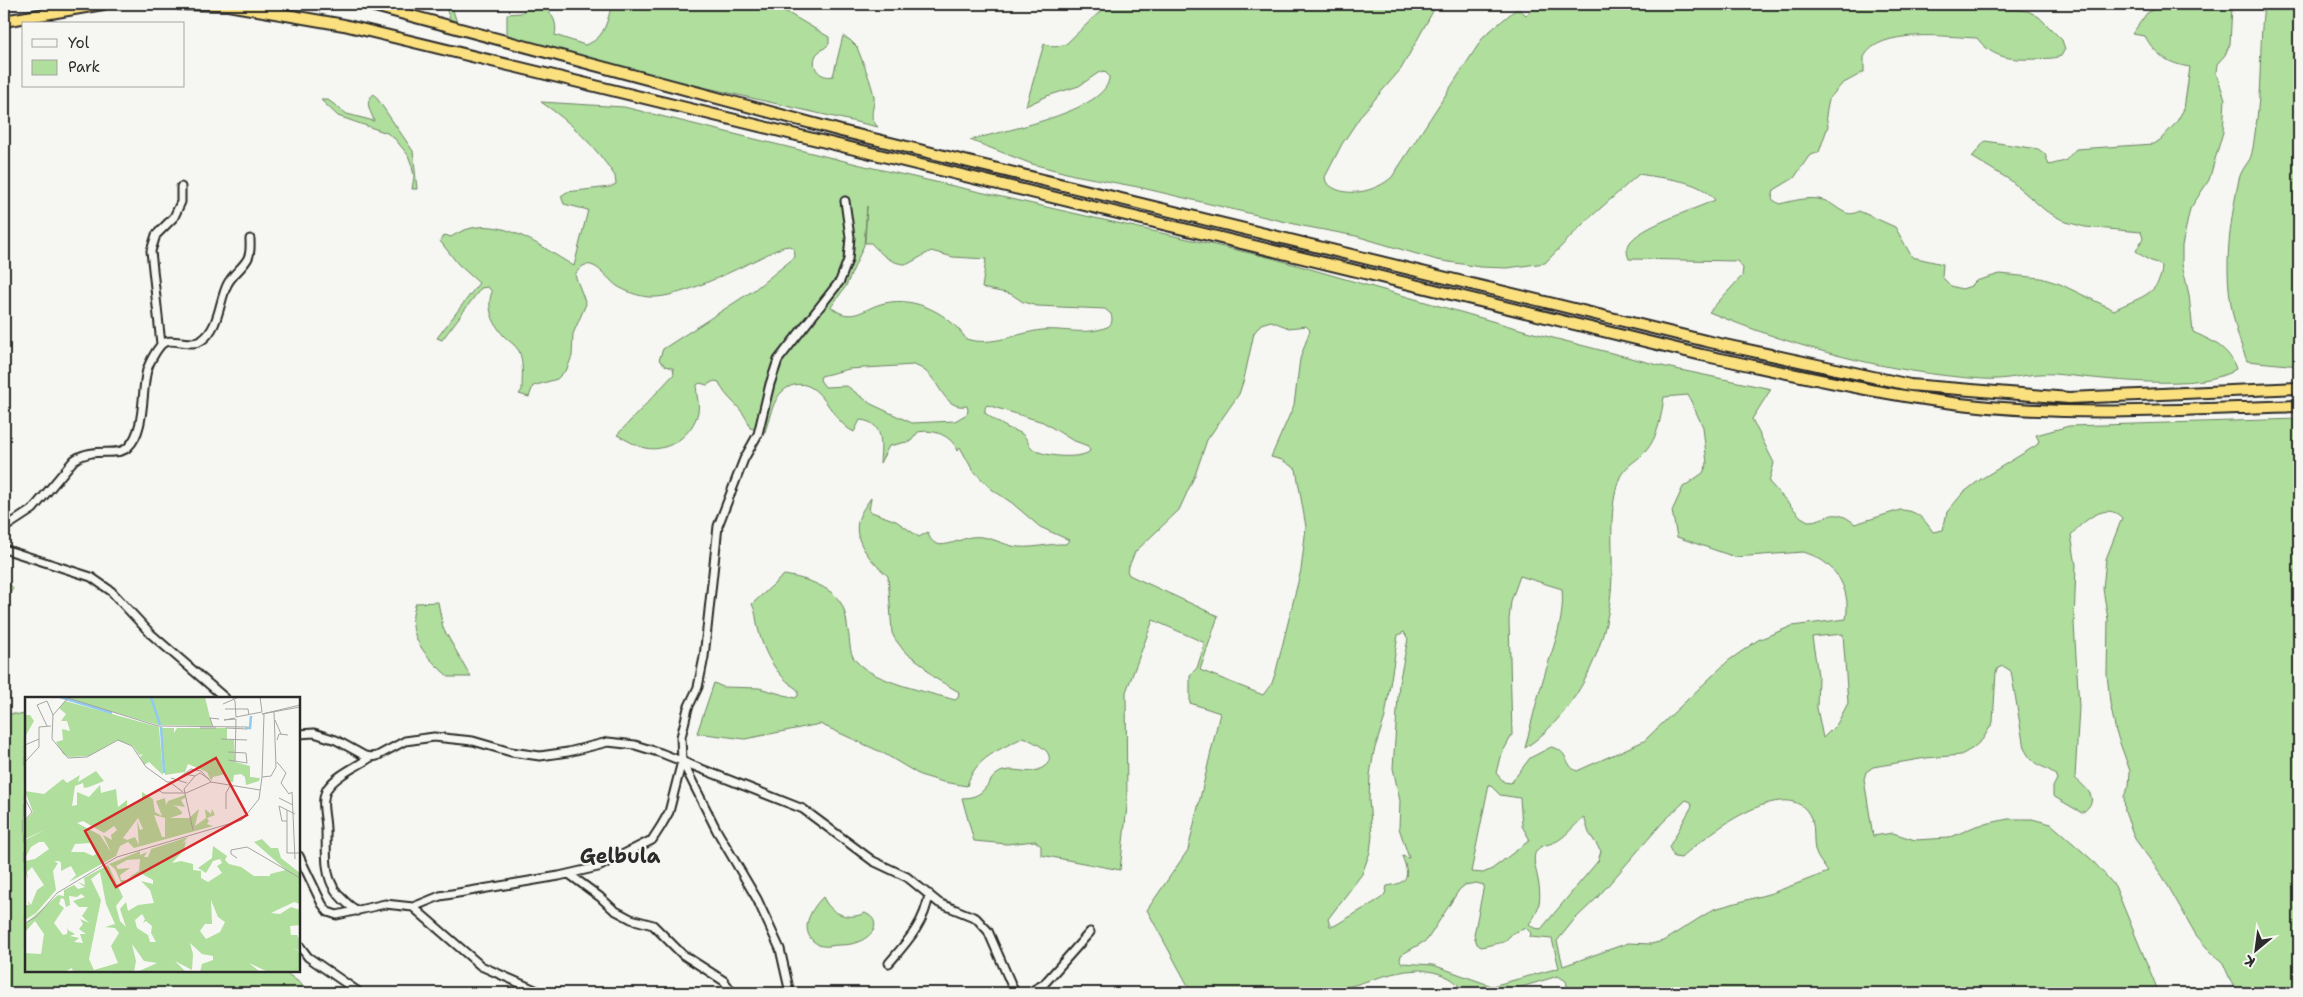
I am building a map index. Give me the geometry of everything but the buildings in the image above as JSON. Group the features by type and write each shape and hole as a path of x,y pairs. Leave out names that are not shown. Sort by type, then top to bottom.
{"highway":[{"path":"4,21 103,4"},
{"path":"179,4 228,5 344,25 1693,353 1908,398 1991,407 2088,411 2299,406"},
{"path":"367,4 850,134 1706,341 1910,385 2069,398 2299,388"}],"street":[{"path":"4,528 33,509 74,460 81,455 89,452 119,452 129,447 137,430 144,402 147,370 161,344 151,251 156,235 174,217 181,202 181,187"},
{"path":"300,858 324,908 337,915 384,904 413,906 440,896 569,874 598,866 652,840 669,812 682,761 681,737 688,708 698,687 704,657 718,526 744,459 758,434 778,360 840,281 848,260 850,237 845,201"},
{"path":"161,344 169,340 190,344 203,339 209,333 219,312 227,284 249,256 250,239"},
{"path":"4,549 92,577 110,591 151,634 224,697"},
{"path":"300,734 314,733 336,740 365,756 371,757 377,756 404,742 434,737 473,741 511,752 540,756 568,752 608,742 635,745 682,761 803,809 872,861 907,877 939,903 976,918 988,931 1015,993"},
{"path":"357,911 344,902 333,889 327,874 324,797 332,783 371,757"},
{"path":"682,761 717,831 757,899 780,949 790,993"},
{"path":"569,874 614,910 631,919 653,925 682,954 724,981 732,993 762,993"},
{"path":"889,963 913,935 927,907 928,894"},
{"path":"413,906 481,966 542,993"},
{"path":"1028,993 1044,984 1090,932"},
{"path":"300,945 308,957 360,993"}],"green space":[{"path":"444,4 451,4 457,23 451,21"},
{"path":"531,4 540,4 547,10 554,21 555,35 585,45 601,34 607,23 612,4 761,4 772,9 783,10 829,37 829,44 817,53 814,64 818,72 824,76 833,76 843,36 857,47 873,91 872,116 878,127 520,45 507,34 507,14 521,13"},
{"path":"1108,4 1437,4 1401,69 1362,114 1342,144 1325,177 1326,182 1333,188 1350,192 1359,192 1377,187 1392,177 1484,36 1515,10 1520,10 1526,15 1539,4 1998,4 2009,9 2028,11 2039,17 2062,40 2065,49 2061,56 2037,59 2004,57 1990,50 1977,38 1949,36 1899,38 1884,41 1872,48 1864,57 1864,72 1842,84 1829,99 1826,115 1828,126 1819,152 1809,156 1794,178 1774,190 1772,199 1779,204 1795,200 1823,200 1845,213 1849,214 1859,211 1895,227 1912,257 1943,264 1942,277 1951,286 1962,289 1971,286 1976,281 2000,274 2041,278 2060,284 2114,310 2146,295 2157,284 2161,276 2162,266 2145,258 2136,251 2143,238 2141,232 2085,227 2066,222 2046,211 2010,180 1972,157 1985,141 2038,149 2045,154 2049,165 2065,161 2076,149 2154,144 2176,123 2184,109 2190,67 2176,64 2163,58 2145,36 2132,34 2147,13 2162,4 2229,4 2232,6 2230,44 2225,55 2217,64 2216,73 2225,99 2223,132 2209,180 2190,209 2182,246 2182,264 2189,295 2193,332 2224,350 2233,361 2236,369 2220,376 2175,382 2121,381 2054,374 1983,379 1948,376 1878,365 1775,337 1709,312 1742,276 1743,268 1737,261 1629,259 1627,248 1629,244 1644,231 1715,200 1700,188 1670,179 1639,174 1584,223 1545,263 1507,268 1480,267 1437,260 1356,236 1303,226 1138,187 1074,175 1032,164 970,140 1027,125 1073,110 1092,100 1105,88 1109,76 1104,71 1079,86 1047,96 1026,106 1044,44 1055,47 1066,44"},
{"path":"2264,4 2299,4 2299,366 2247,361 2233,314 2229,292 2229,249 2234,204 2240,176 2252,153 2257,117"},
{"path":"374,94 413,151 417,189 412,189 414,177 408,155 395,139 387,133 338,116 321,100 328,100 347,114 374,121 368,103"},
{"path":"541,102 624,107 869,167 1272,258 1530,332 1666,367 1771,389 1752,419 1774,463 1769,482 1801,517 1808,521 1835,515 1847,518 1855,524 1900,510 1906,510 1920,516 1933,532 1943,530 1947,512 1963,493 1981,479 2037,445 2039,441 2036,435 2069,426 2299,419 2299,993 2236,993 2223,963 2196,935 2163,877 2135,839 2125,812 2124,796 2129,786 2130,771 2116,732 2107,674 2108,619 2103,589 2106,559 2122,518 2116,513 2109,511 2102,512 2088,519 2071,535 2076,565 2074,623 2079,707 2075,778 2088,791 2092,799 2088,808 2082,813 2053,796 2053,787 2057,779 2055,774 2034,762 2024,748 2011,671 2003,666 1998,668 1996,672 1993,722 1983,739 1973,748 1961,755 1926,758 1873,767 1866,772 1864,779 1873,836 1893,833 1915,840 1949,838 1976,826 2008,819 2032,819 2051,824 2091,859 2115,886 2159,993 1569,993 1566,981 1558,976 1518,988 1485,993 1458,993 1459,987 1447,977 1435,972 1418,970 1405,971 1318,993 1271,995 1192,993 1147,910 1188,850 1220,713 1190,703 1190,675 1197,668 1205,643 1153,620 1126,692 1127,806 1120,870 1041,855 1041,846 1035,841 1007,844 974,841 962,798 978,795 997,774 1003,771 1034,771 1048,763 1049,758 1046,750 1024,737 998,750 982,761 971,776 967,786 943,782 920,775 883,753 820,724 745,739 697,733 714,683 723,687 759,688 795,698 798,696 798,690 783,678 767,655 752,604 784,575 810,581 834,595 845,613 853,656 864,668 875,675 902,685 955,700 958,698 959,692 933,677 922,664 904,651 892,633 888,576 866,552 857,530 860,516 871,498 869,511 896,521 919,537 928,532 931,540 941,545 971,537 987,538 1019,547 1066,544 1069,540 1040,527 1012,503 990,488 972,469 960,447 958,451 951,441 941,434 930,431 918,432 911,441 889,446 880,463 881,442 878,430 874,425 860,420 854,432 846,427 819,394 812,388 804,385 794,385 782,392 774,404 765,432 750,428 743,414 726,394 719,382 714,381 707,385 700,383 697,385 698,412 695,420 691,428 671,445 663,448 645,448 617,435 674,374 673,368 666,366 659,360 663,349 754,290 795,257 794,249 789,246 697,286 663,296 641,296 617,286 591,265 580,268 575,275 586,304 573,334 572,356 567,369 557,379 533,386 529,397 519,394 522,390 521,355 496,325 490,309 492,292 488,287 481,288 442,340 437,338 479,283 458,264 440,241 445,235 451,237 467,229 499,228 530,240 574,266 588,210 564,204 561,196 567,192 610,187 616,184 615,176 591,145","holes":["867,206 865,243 871,243 892,261 908,264 931,251 953,257 986,259 982,288 1011,294 1023,302 1037,306 1105,309 1111,314 1112,320 1110,325 1099,330 1042,330 995,340 976,341 966,339 951,322 931,309 908,302 885,303 852,315 846,315 831,307 846,286 864,245","1271,321 1289,328 1306,326 1310,330 1300,359 1294,405 1271,457 1282,460 1296,469 1306,527 1301,570 1276,671 1272,683 1263,695 1200,670 1218,616 1129,575 1127,571 1135,552 1179,510 1195,475 1207,440 1239,394 1254,333 1261,324","914,365 931,376 951,403 958,406 967,406 968,410 967,414 955,421 912,423 871,404 847,386 825,387 820,380 821,376 849,369","1688,395 1703,427 1707,464 1703,473 1683,487 1672,511 1677,537 1735,557 1803,552 1814,556 1823,561 1838,576 1846,596 1846,619 1792,626 1758,640 1728,661 1644,741 1577,771 1570,766 1561,752 1551,747 1530,758 1511,783 1504,782 1496,773 1500,757 1512,735 1509,620 1511,601 1520,576 1562,589 1560,624 1525,748 1544,733 1562,714 1589,672 1599,649 1610,600 1612,513 1616,489 1624,470 1647,450 1655,436 1662,413 1664,397","987,405 1043,422 1072,440 1088,446 1090,451 1078,456 1042,453 1031,447 1022,434 985,413","1404,632 1408,639 1399,683 1393,768 1400,801 1399,828 1409,858 1402,856 1407,873 1406,877 1400,883 1387,886 1385,894 1380,899 1334,926 1330,926 1328,919 1362,874 1370,852 1372,836 1369,800 1370,775 1374,751 1385,717 1398,635","1843,634 1848,703 1837,724 1823,738 1817,708 1818,675 1812,637","1489,784 1500,795 1520,798 1522,826 1530,840 1492,869 1483,873 1471,872","1686,800 1691,802 1692,806 1669,847 1674,857 1681,858 1707,836 1746,812 1766,804 1785,801 1800,805 1811,818 1816,853 1828,872 1772,893 1714,909 1663,941 1651,944 1628,943 1563,966 1557,941 1574,920 1597,898 1663,822","1584,817 1589,833 1601,851 1598,861 1541,929 1534,928 1529,924 1536,913 1539,902 1540,891 1535,863 1537,850 1559,840","1476,883 1484,885 1474,935 1477,944 1481,947 1504,942 1513,933 1526,928 1531,933 1530,937 1552,939 1559,968 1492,986 1433,965 1402,963 1400,960 1401,955 1427,940 1459,890 1465,885"]},
{"path":"4,578 13,588 4,606"},
{"path":"438,602 443,628 471,677 449,677 432,662 415,635 413,615 416,603"},
{"path":"4,713 25,715 25,972 285,972 313,993 4,993"},
{"path":"823,897 835,912 846,916 865,913 873,918 875,923 873,931 866,938 854,943 820,946 809,935 807,924 815,906"}],"district":[{"name":"Gelbula","path":"620,856"}]}
